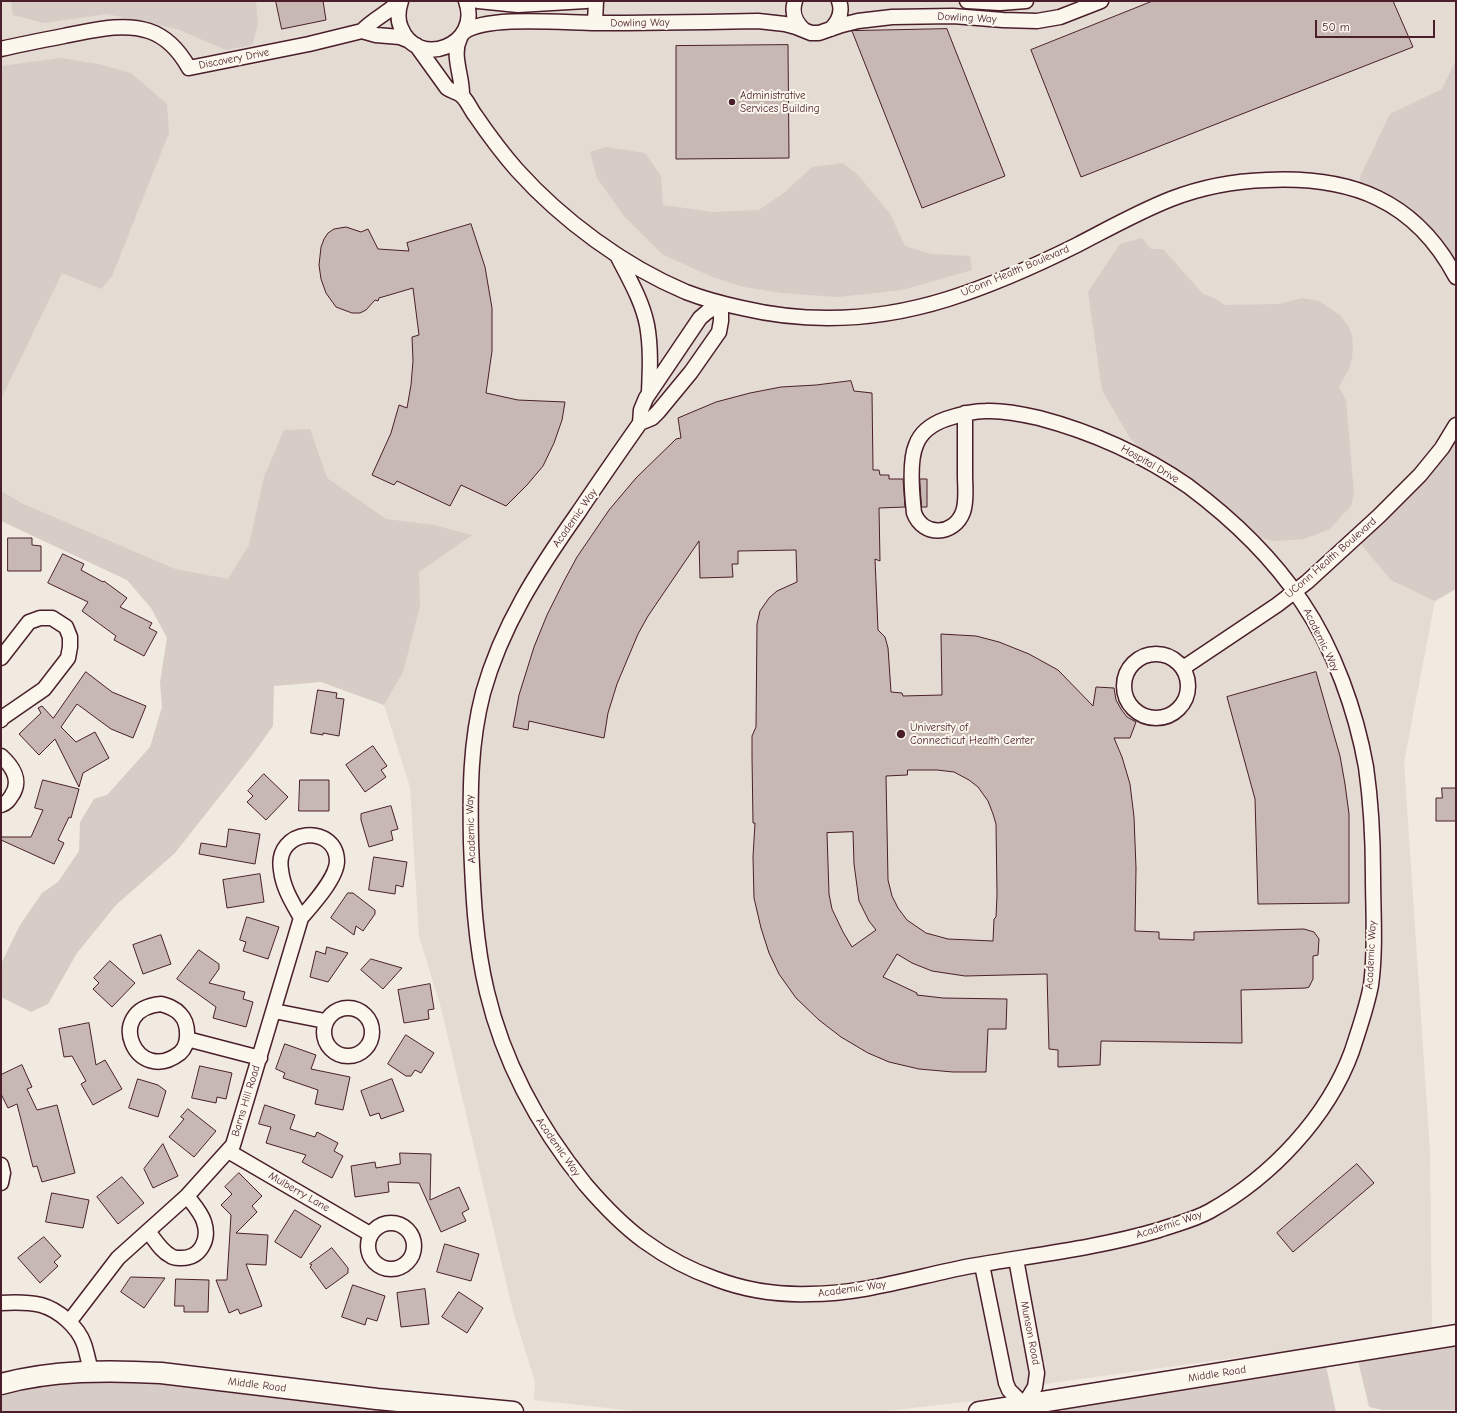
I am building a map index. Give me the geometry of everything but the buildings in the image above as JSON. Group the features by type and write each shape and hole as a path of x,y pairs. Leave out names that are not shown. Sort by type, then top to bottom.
{"street":[{"name":"Discovery Drive","path":"362,31 372,21 400,1"},
{"name":"UConn Health Boulevard","path":"400,1 398,10 399,24 405,36 413,43 447,88 462,96 505,156 533,187 570,220 617,254 649,274 674,287 721,303 765,313 815,318 865,316 908,309 948,299 1003,279 1073,247 1142,212 1185,194 1235,182 1276,179 1314,180 1331,183 1356,189 1377,197 1402,212 1428,236 1440,249 1456,277"},
{"path":"462,96 462,83 456,54 457,44 468,19 466,1"},
{"path":"478,1 518,5 586,1"},
{"name":"Dowling Way","path":"595,23 596,1"},
{"path":"795,1 794,15 804,30"},
{"path":"831,29 839,18 841,9 839,1"},
{"name":"Dowling Way","path":"967,1 1000,3 1026,1"},
{"name":"Dowling Way","path":"413,43 435,50 449,46 476,26 548,21 595,23 758,21 784,24 811,33 819,33 858,21 892,17 953,16 1037,21 1060,17 1101,1"},
{"name":"Discovery Drive","path":"1,49 103,29 128,28 148,31 164,39 174,47 189,68 319,42 362,31 376,35 400,38 413,43"},
{"name":"Academic Way","path":"617,254 637,296 646,324 650,356 649,392"},
{"name":"Academic Way","path":"721,303 700,318 649,392 641,410 640,423 555,545 528,587 516,609 484,691 473,742 470,793 475,913 484,980 496,1025 508,1060 523,1092 558,1150 595,1196 637,1236 657,1250 694,1270 728,1284 752,1289 781,1293 819,1294 856,1290 1135,1237 1186,1221 1211,1210 1226,1201 1258,1177 1299,1138 1321,1110 1341,1077 1362,1019 1371,984 1373,946 1373,861 1369,793 1359,736 1344,687 1323,639 1295,592"},
{"name":"Academic Way","path":"640,423 652,418 658,412 691,372 719,332 721,321 721,303"},
{"name":"Hospital Drive","path":"965,413 965,499 962,514 954,524 947,529 937,530 925,528 916,520 913,504 913,462 916,444 922,435 932,425 965,413 986,411 1004,412 1051,421 1099,438 1146,461 1190,488 1234,524 1266,556 1295,592"},
{"name":"UConn Health Boulevard","path":"1183,668 1295,592 1364,531 1410,486 1442,448 1456,425"},
{"path":"1,658 29,622 40,618 52,618 66,627 70,637 68,658 44,689 1,718"},
{"path":"1151,654 1162,654 1172,658 1183,668 1188,678 1187,695 1175,712 1159,718 1149,717 1134,709 1128,700 1125,690 1127,674 1132,664 1151,654"},
{"path":"1,756 13,770 16,779 16,789 6,803 1,805"},
{"name":"Barns Hill Road","path":"69,1322 118,1258 187,1196 233,1145 301,918 326,888 337,863 335,853 330,843 319,836 305,835 295,838 288,844 282,855 280,869 283,883 301,918"},
{"path":"161,1004 173,1008 180,1014 184,1020 187,1030 187,1038 183,1050 173,1058 160,1062 144,1058 134,1049 131,1044 129,1034 133,1018 144,1008 151,1005 161,1004"},
{"path":"274,1010 325,1022"},
{"path":"187,1038 260,1058"},
{"name":"Mulberry Lane","path":"228,1151 370,1234"},
{"path":"1,1165 3,1173 1,1182"},
{"path":"148,1231 161,1248 172,1257 185,1258 194,1256 201,1251 205,1243 206,1235 204,1222 187,1196"},
{"name":"Munson Road","path":"1016,1259 1037,1373 1035,1388 1024,1408"},
{"path":"982,1265 1006,1383 1009,1390 1024,1408"},
{"path":"1,1303 19,1302 42,1306 57,1313 69,1322 84,1343 91,1372"},
{"name":"Middle Road","path":"979,1412 1024,1408 1456,1335"},
{"name":"Middle Road","path":"1,1384 48,1375 127,1371 161,1373 377,1399 513,1412"}],"shaded area":[{"name":"University of Connecticut Health Center","path":"1,1 1456,1 1456,572 1435,601 1404,762 1430,1152 1432,1327 1359,1341 1051,1383 981,1400 877,1412 644,1412 534,1400 535,1382 513,1311 441,1008 419,936 410,787 384,705 1,501"},
{"path":"11,1 256,1 258,24 252,45 226,50 177,29 107,14 44,23 13,15"},
{"path":"61,58 98,64 131,73 167,104 169,133 112,276 101,289 62,273 1,399 1,66"},
{"path":"1456,60 1456,274 1439,244 1359,189 1360,177 1390,114 1442,89"},
{"path":"606,147 645,153 661,176 663,205 713,212 759,210 785,192 812,167 843,163 858,175 890,214 905,246 931,254 970,256 972,270 902,290 838,297 781,293 744,287 712,277 662,254 624,216 597,178 590,152"},
{"path":"1142,238 1151,249 1163,249 1203,294 1214,298 1225,305 1279,304 1302,298 1319,301 1340,315 1348,326 1352,336 1352,358 1349,369 1339,387 1346,400 1354,494 1351,506 1330,529 1304,539 1273,541 1253,535 1154,463 1130,438 1102,390 1088,292 1120,244"},
{"path":"1456,422 1456,589 1435,601 1391,580 1356,538 1443,446"},
{"path":"310,429 327,478 386,519 434,525 472,535 419,572 420,606 403,672 384,705 321,682 274,686 273,726 253,754 175,853 116,905 77,953 48,1004 31,1012 1,997 1,964 20,925 42,893 58,882 79,851 80,822 94,799 107,795 150,747 162,707 160,682 167,638 151,608 127,580 1,521 1,491 21,503 175,569 228,579 249,545 264,477 284,430"},
{"path":"1456,1335 1456,1410 1382,1410 1369,1407 1356,1352"},
{"path":"1324,1357 1336,1412 1063,1412 1065,1398"},
{"path":"91,1372 513,1412 1,1412 1,1384"}],"place":[{"name":"Administrative Services Building","path":"732,102"},
{"name":"University of Connecticut Health Center","path":"901,734"}]}
